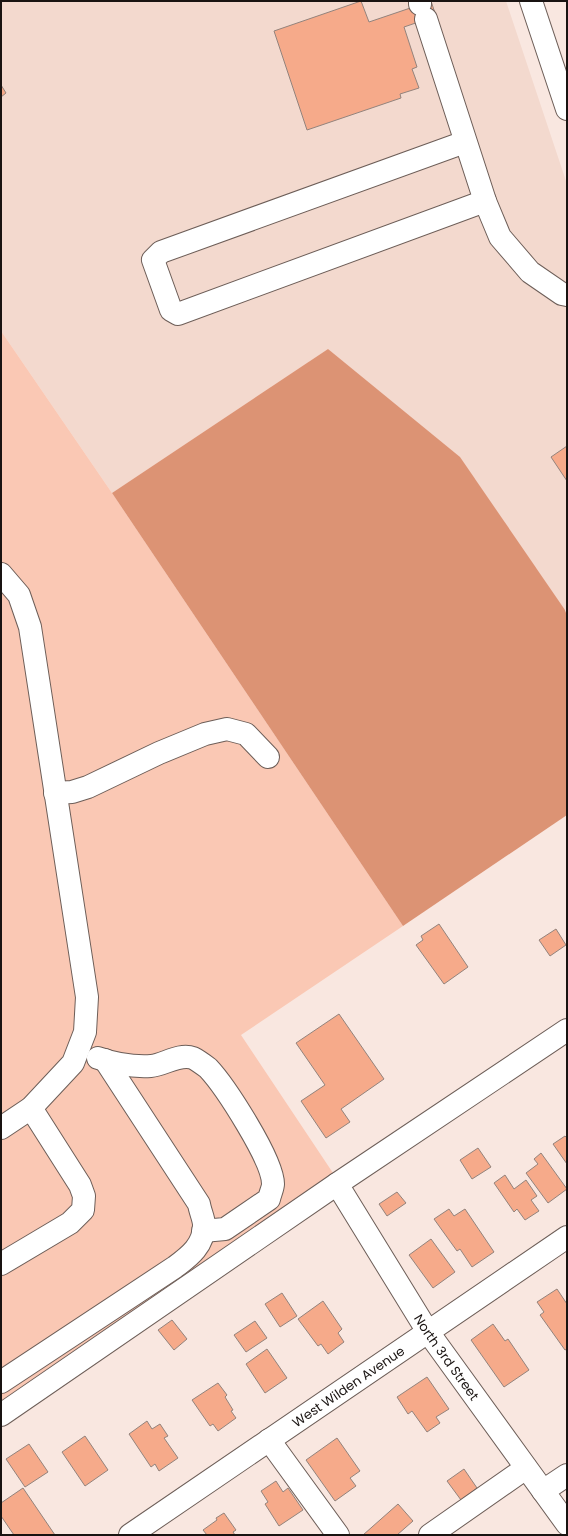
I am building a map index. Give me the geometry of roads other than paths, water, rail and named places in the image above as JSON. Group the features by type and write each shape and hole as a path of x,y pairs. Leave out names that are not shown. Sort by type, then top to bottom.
{"street":[{"path":"531,1 567,109"},
{"path":"422,8 485,201 500,237 530,272 549,286 562,294 567,295"},
{"path":"465,142 161,252 153,260 171,310 178,314 485,201"},
{"path":"1,574 19,595 30,627 87,997 85,1032 73,1063 31,1108 1,1128"},
{"path":"55,793 72,792 205,734 227,729 246,734 268,758"},
{"path":"1,1414 337,1184 567,1030"},
{"path":"78,1051 105,1060 134,1066 154,1066 176,1058 191,1058 207,1068 223,1087 258,1143 267,1163 273,1184 269,1198 225,1229 203,1231"},
{"path":"1,1382 175,1267 190,1256 201,1242 204,1225 199,1204 105,1060"},
{"path":"1,1264 70,1223 84,1210 84,1196 80,1185 31,1108"},
{"name":"North 3rd Street","path":"337,1184 428,1332 567,1524"},
{"name":"West Wilden Avenue","path":"130,1535 567,1237"},
{"path":"269,1440 338,1535"},
{"path":"430,1535 526,1468"},
{"path":"543,1491 567,1475"}]}
